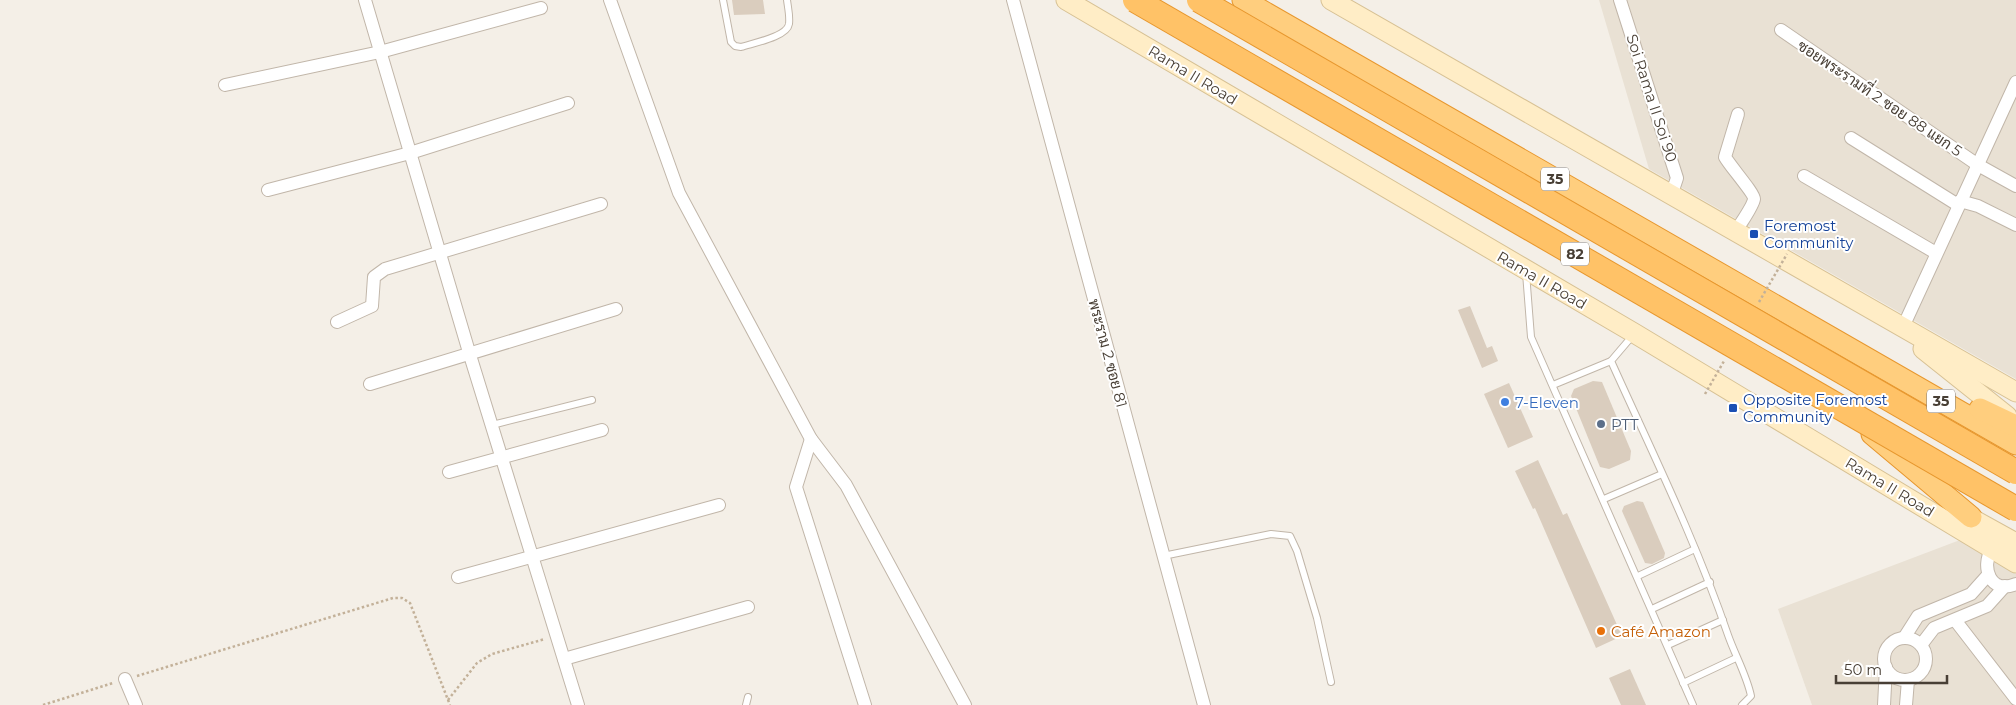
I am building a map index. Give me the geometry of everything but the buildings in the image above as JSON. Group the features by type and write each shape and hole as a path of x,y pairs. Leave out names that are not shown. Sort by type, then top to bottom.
{"highway":[{"path":"1135,0 2016,509"},
{"name":"82","path":"1135,0 2016,509"},
{"name":"82","path":"1199,0 2016,472"},
{"name":"35","path":"1243,0 2016,444"},
{"path":"1866,358 2016,425"},
{"path":"1840,407 1971,517"}],"main road":[{"name":"Rama II Road","path":"1066,0 1634,333 2016,563"},
{"path":"1331,0 1735,233 2016,392"},
{"path":"1879,314 2016,425"},
{"path":"1816,443 1971,517 2016,543"}],"street":[{"path":"366,0 469,352 578,705"},
{"path":"610,0 679,193 811,439 846,486 965,705"},
{"name":"พระราม 2 ซอย 81","path":"1013,0 1204,705"},
{"name":"Soi Rama II Soi 90","path":"1620,0 1677,178 1671,196"},
{"path":"225,86 380,52 541,8"},
{"name":"ซอยพระรามที่ 2 ซอย 88 แยก 5","path":"1781,30 1978,165 2016,186"},
{"path":"1903,327 1959,203 2016,84"},
{"path":"268,190 410,153 568,103"},
{"path":"1735,233 1754,199 1752,192 1736,175 1725,157 1738,114"},
{"path":"1851,138 1959,203 1978,206 2016,225"},
{"path":"1804,176 1936,253"},
{"path":"337,322 372,306 373,280 380,272 440,251 601,204"},
{"path":"370,384 469,352 616,309"},
{"path":"450,472 602,430"},
{"path":"811,439 796,487 865,705"},
{"path":"458,577 719,505"},
{"path":"1992,548 1986,560 1988,575 1998,584 2010,585"},
{"path":"1904,638 1918,616 1972,594 1988,575"},
{"path":"1921,645 1934,628 1987,606 2010,585"},
{"path":"564,659 748,607"},
{"path":"1954,620 2016,699"},
{"path":"1884,705 1885,654 1887,648 1892,643 1904,638 1911,638 1921,645 1926,657 1926,664 1920,675 1908,680 1895,678 1886,668"},
{"path":"125,679 136,705"},
{"path":"1906,705 1908,680"}],"lane":[{"path":"723,0 731,42 736,46 742,47 778,36 786,31 789,25 787,0"},
{"path":"1526,271 1531,337 1638,576 1693,705"},
{"path":"1553,385 1611,361 1634,333"},
{"path":"1611,361 1710,582 1751,696 1742,705"},
{"path":"492,425 592,400"},
{"path":"1604,499 1662,474"},
{"path":"1164,556 1271,534 1290,536 1297,550 1317,618 1331,682"},
{"path":"1638,576 1695,549"},
{"path":"1652,609 1710,582"},
{"path":"1668,645 1723,620"},
{"path":"1683,683 1736,658"},
{"path":"746,705 748,697"}],"path":[{"path":"43,705 393,598 402,598 410,603 450,705"},
{"path":"448,700 478,663 492,654 556,636"}],"shaded area":[{"path":"1599,0 2016,0 2016,379 1649,169"},
{"path":"1960,540 2016,574 2016,705 1812,705 1778,609"}],"place":[{"name":"Foremost Community","path":"1754,234"},
{"name":"7-Eleven","path":"1505,402"},
{"name":"Opposite Foremost Community","path":"1733,408"},
{"name":"PTT","path":"1601,424"},
{"name":"Café Amazon","path":"1601,631"}]}
